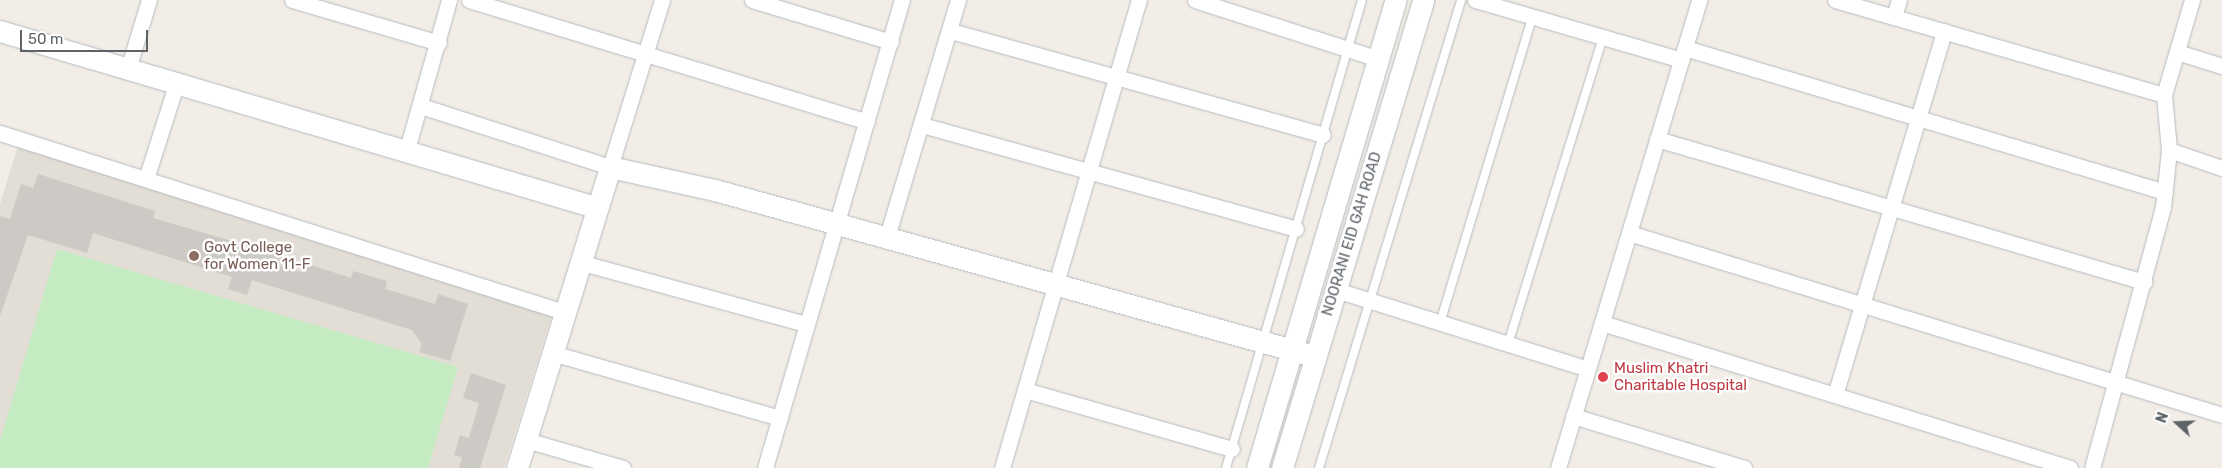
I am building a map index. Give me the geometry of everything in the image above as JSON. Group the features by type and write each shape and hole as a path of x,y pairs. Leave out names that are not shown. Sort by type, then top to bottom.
{"street":[{"path":"128,69 149,0"},
{"path":"292,0 438,43"},
{"path":"406,153 421,106 449,0"},
{"path":"469,0 866,122"},
{"path":"517,468 595,207 610,167 662,0"},
{"path":"752,0 891,42"},
{"path":"765,468 902,0"},
{"path":"886,240 951,31 958,0"},
{"path":"1002,468 1139,0"},
{"path":"1195,0 1379,59"},
{"name":"NOORANI EID GAH ROAD","path":"1257,468 1396,0"},
{"name":"NOORANI EID GAH ROAD","path":"1282,468 1422,0"},
{"path":"1475,0 1603,38 1683,54 1917,118 2165,192"},
{"path":"1558,468 1699,0"},
{"path":"1835,0 2164,95"},
{"path":"1894,17 1899,0"},
{"path":"2092,468 2118,384 2165,192 2169,150 2164,95 2177,52 2188,1"},
{"path":"0,31 176,85 595,207"},
{"path":"951,31 1323,135"},
{"path":"1835,395 1944,31"},
{"path":"2177,52 2222,66"},
{"path":"146,179 176,85"},
{"path":"421,106 610,167 835,224 886,240 1263,345 1314,356"},
{"path":"922,125 1296,230"},
{"path":"0,133 564,312"},
{"path":"1657,139 2144,282"},
{"path":"2169,150 2222,168"},
{"path":"1629,233 2222,415"},
{"path":"579,262 806,324"},
{"path":"1336,290 1588,369"},
{"path":"1602,323 2070,468"},
{"path":"552,353 780,418"},
{"path":"1025,390 1232,449"},
{"path":"1574,416 1744,468"},
{"path":"526,440 623,468"}],"lane":[{"path":"1226,468 1362,0"},
{"path":"1319,468 1461,0"},
{"path":"1440,322 1532,18"},
{"path":"1508,344 1603,38"}],"shaded area":[{"name":"Govt College for Women 11-F","path":"20,139 554,308 504,468 0,468 0,204"}],"green space":[{"path":"57,249 458,367 428,468 0,468 0,441"}],"building":[{"path":"38,174 155,211 153,218 283,256 280,266 305,273 308,264 351,278 353,271 387,281 385,289 435,304 438,294 468,304 450,361 419,352 422,344 412,330 252,280 247,295 228,289 232,277 93,233 87,253 28,235 0,316 0,216 10,219 21,184 33,188"},
{"path":"471,373 506,385 480,468 459,468 462,457 454,455 460,435 469,438 479,403 463,398"}],"place":[{"name":"Govt College for Women 11-F","path":"194,256"},
{"name":"Muslim Khatri Charitable Hospital","path":"1603,377"}]}
